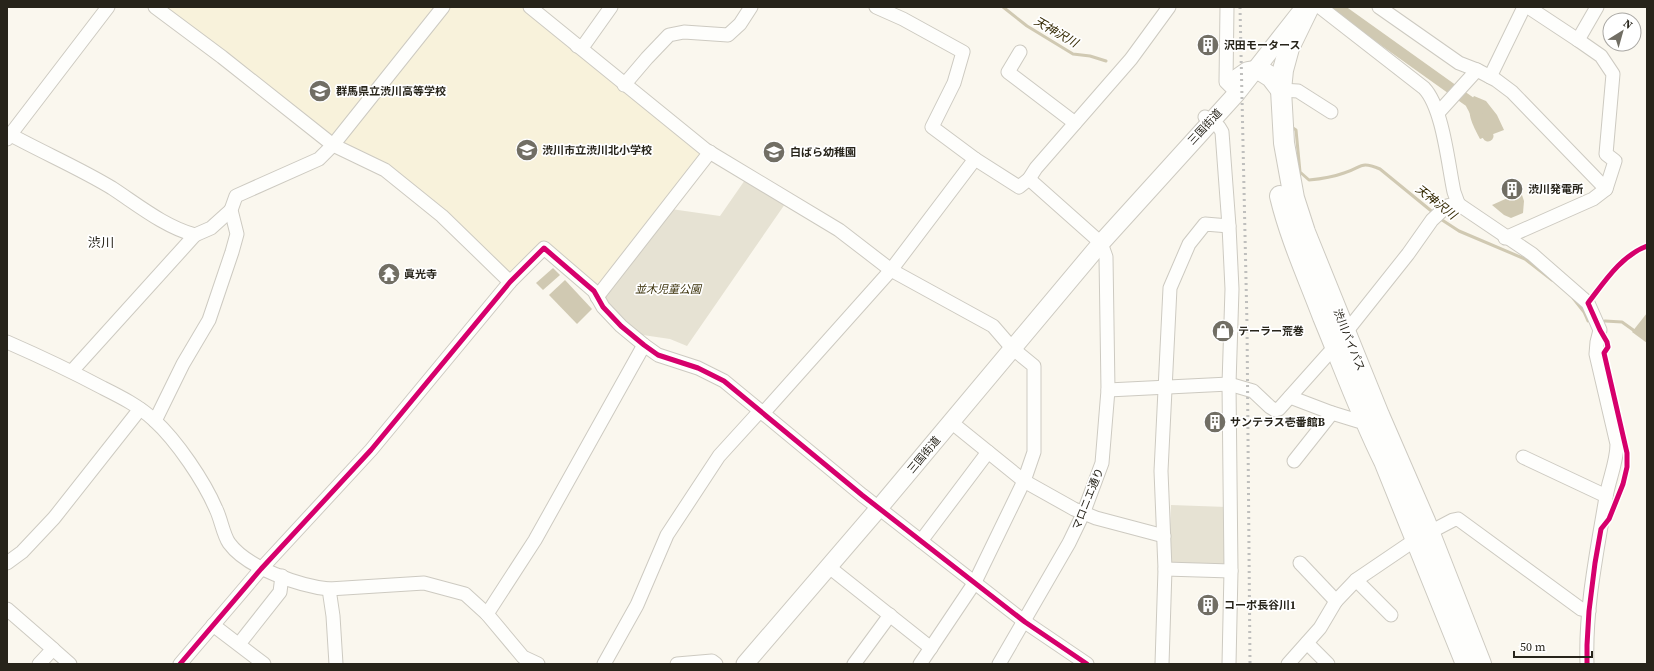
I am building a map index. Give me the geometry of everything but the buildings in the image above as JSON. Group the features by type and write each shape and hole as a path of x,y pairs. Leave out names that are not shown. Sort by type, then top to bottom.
{"highway":[{"name":"渋川バイパス","path":"1251,84 1283,70 1289,48 1309,7"},
{"name":"渋川バイパス","path":"1251,84 1274,56 1296,10"},
{"path":"1251,84 1249,83 1259,84 1266,91 1272,109"},
{"name":"渋川バイパス","path":"1251,84 1272,109 1278,182 1287,224 1341,340"},
{"name":"渋川バイパス","path":"1251,84 1284,143 1294,198 1304,232 1341,340 1372,417 1384,461 1422,536 1481,664"},
{"name":"渋川バイパス","path":"1422,536 1466,664"}],"main road":[{"name":"三国街道","path":"745,664 830,567 1100,243 1142,187 1208,119 1251,84 1296,10"}],"street":[{"path":"108,7 9,137 112,188 130,201 184,232 195,235"},
{"path":"155,7 222,57 333,145 385,170 442,216 510,282"},
{"path":"72,371 195,235 211,228 231,210 236,196 319,158 333,145 443,7"},
{"path":"530,7 710,152 839,230 891,270 993,326 1012,348 1034,366 1034,452 1024,481 975,582 920,664"},
{"path":"577,46 584,45 611,7"},
{"path":"624,84 669,35 684,32 728,35 740,24 751,7"},
{"path":"876,7 902,19 963,52 954,83 932,127 975,159 1019,187 1029,179 1036,168 1131,59 1169,7"},
{"path":"1227,7 1226,82 1251,84 1298,92 1331,112"},
{"path":"1320,7 1431,95 1438,113 1454,192 1458,203 1505,238 1532,254 1588,303 1600,330 1596,354 1617,444 1617,454 1606,496 1595,563 1586,645 1587,664"},
{"path":"1379,7 1459,63 1478,70 1512,92 1606,189"},
{"path":"1490,77 1524,7"},
{"path":"1505,238 1593,200 1606,189 1615,161 1606,154 1613,74 1600,56 1528,7"},
{"path":"1578,40 1597,7"},
{"path":"1020,52 1008,72 1075,123"},
{"path":"1438,113 1478,70"},
{"path":"1208,119 1219,127 1222,132 1232,290 1229,384 1231,571 1229,664"},
{"path":"597,297 710,152"},
{"path":"604,664 637,605 667,534 719,456 760,411 766,410 891,270 975,159"},
{"path":"1029,179 1100,243"},
{"path":"1108,390 1229,384 1253,391 1270,408 1275,410 1279,409 1341,340 1435,217 1447,206 1458,203"},
{"path":"155,421 183,364 209,320 237,234 231,210"},
{"path":"1162,664 1165,569 1162,471 1170,288 1189,244 1205,224 1229,226"},
{"name":"マロニエ通り","path":"999,664 1070,543 1083,514 1102,463 1108,390 1106,257 1100,243"},
{"path":"180,664 261,569 371,450 510,282 544,248 594,291 603,307 620,326 644,345 658,355 698,368 724,381 921,541 1025,622 1087,664"},
{"path":"7,342 72,371 140,409 155,421 171,439 205,486 217,511 229,543 245,558 261,569 315,588 329,589 424,583 466,594 487,614 523,657 538,664"},
{"path":"487,614 535,540 644,345"},
{"path":"1290,397 1332,414 1358,421 1372,417"},
{"path":"7,563 22,552 54,518 140,409"},
{"path":"1294,461 1332,414"},
{"path":"951,422 1024,481 1083,514 1164,536"},
{"path":"921,541 988,452"},
{"path":"1523,457 1606,496"},
{"path":"1288,664 1320,628 1336,601 1356,580 1422,536 1453,520 1458,519 1581,609 1589,611"},
{"path":"1300,563 1336,601"},
{"path":"830,567 931,648"},
{"path":"1165,569 1231,571"},
{"path":"239,644 280,592 282,576"},
{"path":"1356,580 1391,615"},
{"path":"329,589 333,616 336,664"},
{"path":"7,609 70,664"},
{"path":"854,664 890,615"},
{"path":"213,625 264,664"},
{"path":"1307,643 1328,664"},
{"path":"39,664 53,649"},
{"path":"677,664 712,661 716,664"}],"shaded area":[{"name":"群馬県立渋川高等学校","path":"162,7 437,7 331,138"},
{"name":"渋川市立渋川北小学校","path":"448,7 524,7 705,154 599,291 553,249 511,274 453,220 346,145 343,140"},
{"path":"1474,96 1486,101 1497,115 1504,130 1480,139 1472,123 1470,113 1471,102"},
{"path":"1521,192 1524,201 1523,213 1511,218 1504,215 1492,205"},
{"path":"553,268 560,275 543,290 536,283"},
{"path":"565,280 592,309 577,324 549,295"},
{"path":"1647,313 1647,343 1632,332"}],"green space":[{"name":"並木児童公園","path":"745,180 785,204 687,346 670,339 636,334 609,307 603,295 671,209 720,216"},
{"path":"1171,505 1227,507 1227,566 1174,565 1169,562"}],"waterway":[{"name":"天神沢川","path":"1003,7 1027,26 1073,54 1090,56 1106,61"},
{"path":"1337,7 1470,102 1488,136"},
{"name":"天神沢川","path":"1293,128 1296,130 1300,172 1309,180 1335,176 1364,165 1373,166 1380,169 1435,214"},
{"name":"天神沢川","path":"1439,218 1459,231 1525,259 1552,280"},
{"name":"天神沢川","path":"1573,298 1584,312 1588,321"},
{"name":"天神沢川","path":"1605,321 1622,322 1636,332"}],"railway":[{"path":"1240,7 1247,325 1250,664"}],"cycle path":[{"path":"1587,664 1589,611 1601,529 1609,519 1623,484 1627,467 1627,453 1604,353 1608,347 1607,342 1588,303 1607,278 1621,263 1638,250 1647,246"},
{"path":"180,664 261,569 371,450 510,282 544,248 594,291 603,307 621,326 644,345 658,355 698,368 724,381 862,495 1025,622 1087,664"}],"place":[{"name":"沢田モータース","path":"1208,45"},
{"name":"群馬県立渋川高等学校","path":"320,91"},
{"name":"渋川市立渋川北小学校","path":"527,150"},
{"name":"白ばら幼稚園","path":"774,152"},
{"name":"渋川発電所","path":"1512,189"},
{"name":"眞光寺","path":"389,274"},
{"name":"テーラー荒巻","path":"1223,331"},
{"name":"サンテラス壱番館B","path":"1215,422"},
{"name":"コーポ長谷川1","path":"1208,605"}],"district":[{"name":"渋川","path":"101,242"}]}
